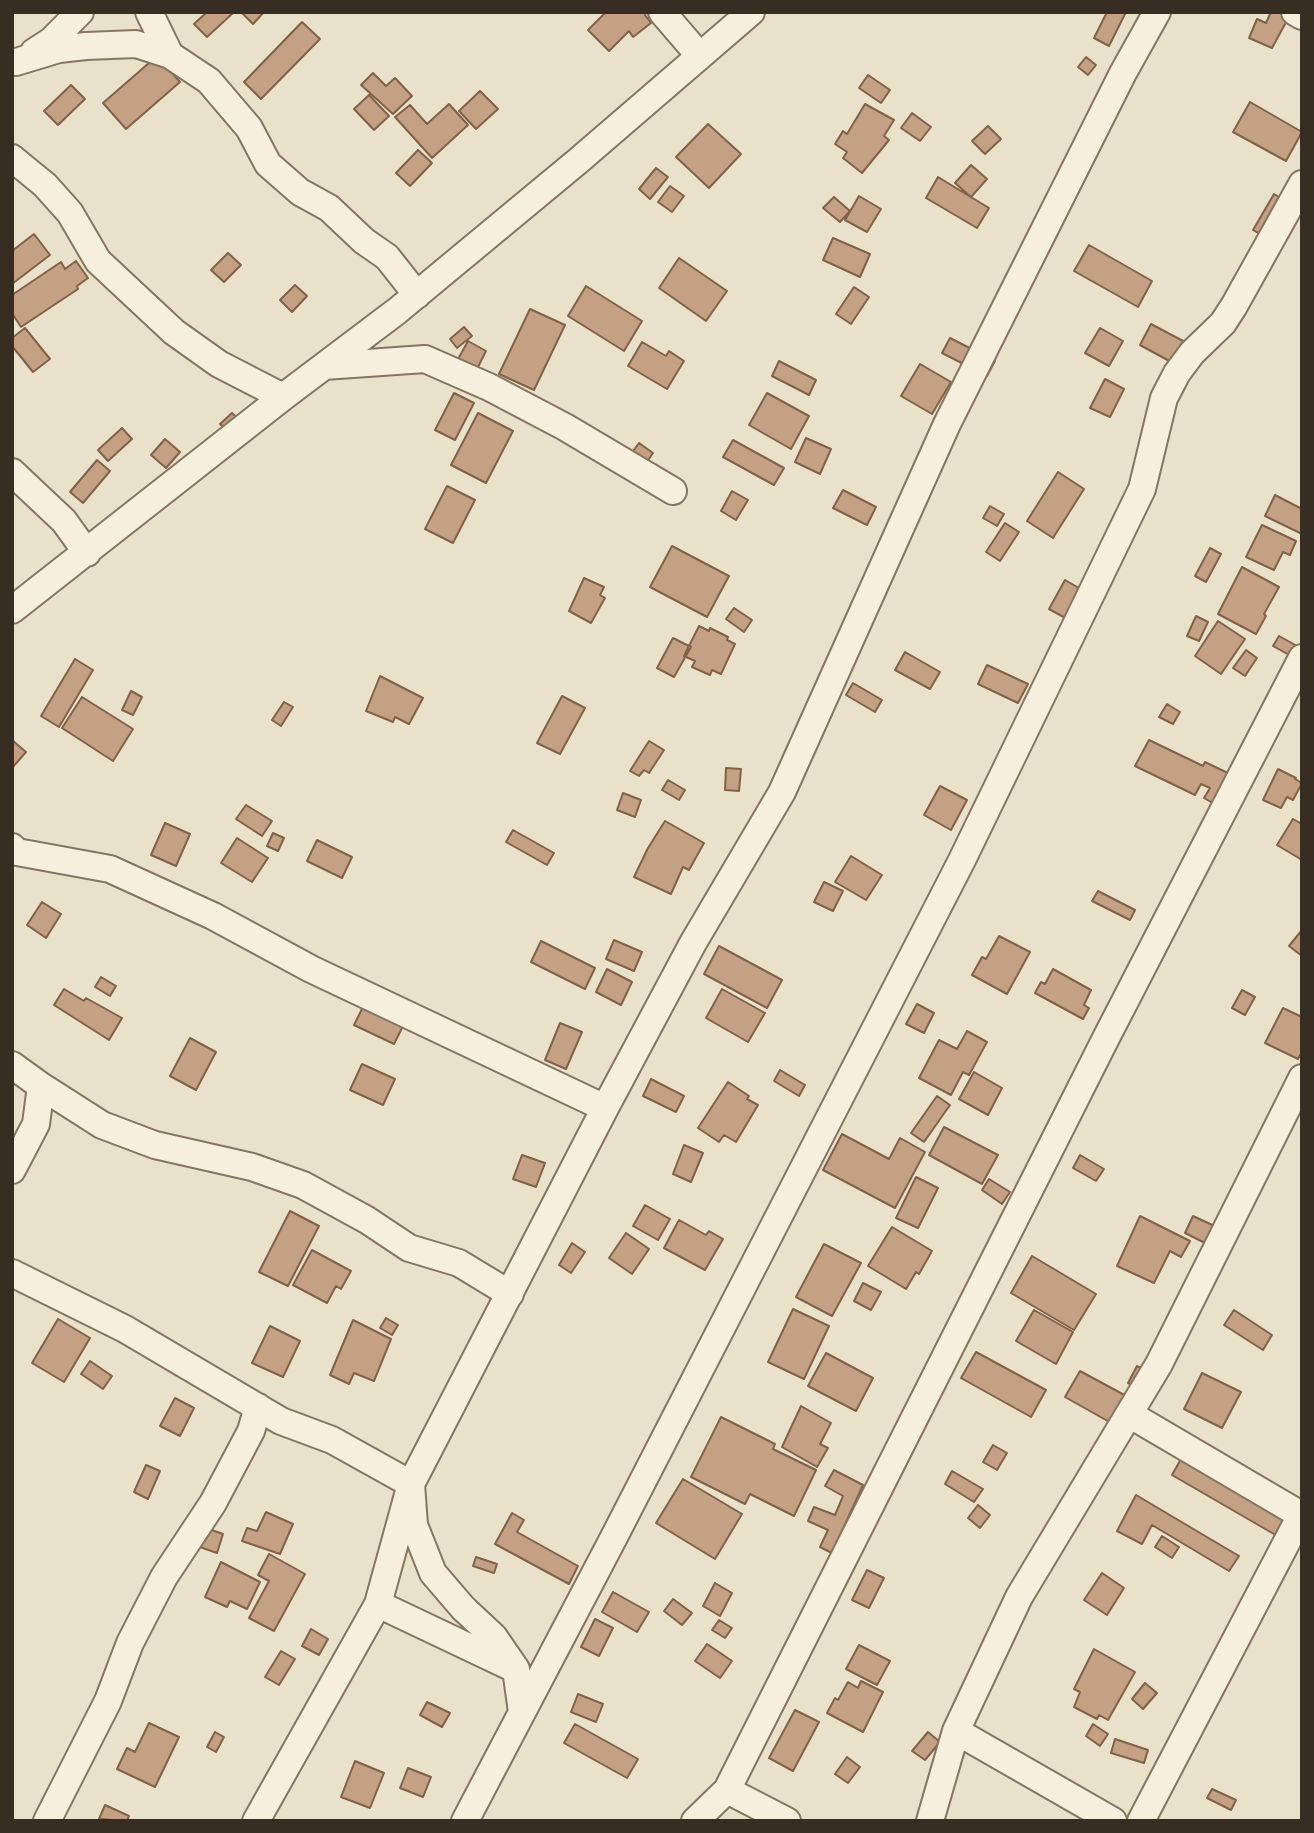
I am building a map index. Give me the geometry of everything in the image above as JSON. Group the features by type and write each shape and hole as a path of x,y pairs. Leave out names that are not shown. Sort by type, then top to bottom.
{"street":[{"path":"14,63 51,41 80,12"},
{"path":"149,12 170,55"},
{"path":"662,12 699,55"},
{"path":"12,610 417,295 751,12"},
{"path":"256,1821 378,1604 411,1484 693,943 782,792 947,424 1123,74 1157,12"},
{"path":"1295,12 1302,16"},
{"path":"14,63 59,49 86,46 136,44 170,55 209,81 249,128 268,164 300,192 329,208 364,241 387,257 417,295"},
{"path":"12,158 45,185 70,213 98,261 174,332 219,363 283,397"},
{"path":"465,1821 522,1712 527,1675 962,860 1142,489 1164,398 1177,373 1192,353 1223,323 1234,306 1302,184"},
{"path":"324,366 425,359 489,387 565,426 673,491"},
{"path":"12,472 64,521 87,553"},
{"path":"695,1821 727,1790 1111,1027 1302,658"},
{"path":"12,847 17,852 110,869 213,916 311,969 605,1108"},
{"path":"12,1065 102,1125 155,1144 252,1167 303,1185 367,1220 408,1248 459,1263 510,1294"},
{"path":"930,1821 956,1731 1019,1597 1159,1364 1302,1078"},
{"path":"12,1170 36,1124 40,1086"},
{"path":"12,1273 125,1329 281,1421 332,1440 411,1484"},
{"path":"47,1821 108,1701 130,1643 164,1577 213,1503 251,1431 258,1407"},
{"path":"1129,1414 1301,1514 1141,1821"},
{"path":"411,1484 414,1525 433,1573 527,1675"},
{"path":"378,1604 527,1675"},
{"path":"956,1731 1113,1821"},
{"path":"727,1790 788,1821"}],"building":[{"path":"207,12 233,13 207,37 194,24"},
{"path":"241,12 264,12 253,24"},
{"path":"606,12 646,12 645,15 651,23 633,37 629,31 609,51 588,30"},
{"path":"1107,12 1126,12 1109,46 1094,38"},
{"path":"1271,12 1291,13 1272,48 1249,38 1257,19 1266,23"},
{"path":"302,22 320,39 261,99 244,82"},
{"path":"157,56 180,82 126,129 103,103"},
{"path":"1086,57 1096,65 1088,75 1078,67"},
{"path":"373,73 386,86 395,78 412,96 393,114 361,85"},
{"path":"868,75 890,90 881,103 859,88"},
{"path":"71,85 85,99 58,125 44,111"},
{"path":"480,91 498,109 476,129 459,111"},
{"path":"369,95 389,116 374,130 354,109"},
{"path":"1250,102 1302,132 1286,161 1233,132"},
{"path":"449,104 468,125 432,158 395,117 410,105 427,124"},
{"path":"865,104 894,120 884,136 889,140 862,173 843,158 847,152 835,144 843,131 847,134"},
{"path":"912,113 931,127 920,141 901,128"},
{"path":"708,124 741,154 709,188 676,157"},
{"path":"988,126 1001,139 985,154 972,141"},
{"path":"418,150 432,163 410,186 396,173"},
{"path":"971,165 987,179 971,197 955,183"},
{"path":"656,168 668,177 650,199 639,189"},
{"path":"938,177 989,208 977,228 926,198"},
{"path":"670,186 684,196 672,212 658,202"},
{"path":"1274,194 1287,202 1267,238 1253,230"},
{"path":"859,196 881,209 867,232 845,220"},
{"path":"834,197 850,211 840,222 823,208"},
{"path":"34,234 50,255 12,284 12,251"},
{"path":"833,238 870,254 860,277 823,260"},
{"path":"1089,245 1152,281 1138,307 1074,271"},
{"path":"228,253 241,265 224,282 211,270"},
{"path":"679,258 727,291 706,321 659,288"},
{"path":"76,261 88,278 77,286 78,289 21,327 12,313 12,295 61,262 65,269"},
{"path":"295,285 307,296 292,312 280,300"},
{"path":"586,286 642,321 624,351 568,316"},
{"path":"854,287 869,297 851,324 836,314"},
{"path":"530,309 565,325 534,390 499,374"},
{"path":"1151,324 1185,342 1173,363 1140,345"},
{"path":"464,327 472,336 457,348 450,339"},
{"path":"25,328 50,359 33,372 12,346 12,338"},
{"path":"1100,328 1123,341 1109,366 1085,353"},
{"path":"950,338 995,361 987,376 942,353"},
{"path":"468,341 486,351 476,371 457,361"},
{"path":"642,342 666,356 669,351 684,361 667,389 628,366"},
{"path":"779,361 816,380 809,395 772,376"},
{"path":"920,364 951,382 932,414 901,396"},
{"path":"1105,379 1124,389 1110,417 1090,408"},
{"path":"454,393 474,403 455,440 435,430"},
{"path":"767,393 809,416 791,449 749,425"},
{"path":"232,413 242,423 230,433 220,424"},
{"path":"478,413 513,431 486,483 451,465"},
{"path":"122,428 132,439 108,461 98,450"},
{"path":"806,438 831,449 820,474 795,462"},
{"path":"165,439 180,452 166,468 151,455"},
{"path":"733,440 784,468 774,485 723,457"},
{"path":"639,443 653,453 642,469 628,458"},
{"path":"97,460 110,471 83,503 70,492"},
{"path":"1058,472 1084,489 1053,538 1027,521"},
{"path":"447,486 475,500 453,543 425,529"},
{"path":"843,490 876,507 867,525 833,508"},
{"path":"732,491 748,500 736,520 721,511"},
{"path":"1275,495 1302,509 1302,534 1265,516"},
{"path":"990,506 1004,514 997,526 983,518"},
{"path":"1005,523 1019,532 1000,561 986,552"},
{"path":"1262,525 1296,541 1290,555 1283,552 1274,570 1246,557"},
{"path":"672,546 729,576 707,617 650,587"},
{"path":"1210,548 1221,554 1206,582 1195,576"},
{"path":"1242,567 1279,587 1256,634 1218,614"},
{"path":"584,578 604,587 600,595 605,598 591,623 569,611"},
{"path":"1065,580 1086,592 1069,620 1049,609"},
{"path":"734,608 752,620 744,632 726,619"},
{"path":"1196,616 1208,622 1199,641 1187,636"},
{"path":"1218,621 1245,639 1221,674 1195,656"},
{"path":"699,626 728,637 727,640 735,644 721,674 712,670 710,675 692,667 695,661 684,656"},
{"path":"1279,636 1297,646 1291,656 1273,646"},
{"path":"673,638 691,647 674,677 657,668"},
{"path":"1246,650 1257,658 1245,676 1233,668"},
{"path":"905,652 940,672 930,689 895,670"},
{"path":"75,659 93,670 59,727 41,716"},
{"path":"987,665 1028,684 1018,703 978,684"},
{"path":"380,676 423,698 409,724 395,717 393,722 366,711"},
{"path":"853,683 882,700 875,712 846,695"},
{"path":"131,691 142,697 133,715 122,710"},
{"path":"562,696 585,708 560,754 537,743"},
{"path":"82,697 133,729 113,761 62,728"},
{"path":"284,702 293,707 281,726 272,720"},
{"path":"1167,704 1180,712 1173,724 1159,717"},
{"path":"12,740 26,752 12,768"},
{"path":"1149,740 1203,766 1205,762 1236,777 1218,806 1204,798 1210,788 1201,784 1195,795 1135,766"},
{"path":"649,741 664,750 649,773 644,770 639,776 630,771"},
{"path":"726,768 741,769 739,791 725,790"},
{"path":"1278,769 1302,783 1293,800 1287,797 1281,808 1263,800"},
{"path":"668,780 685,790 679,800 662,790"},
{"path":"940,786 967,800 951,830 924,815"},
{"path":"623,793 641,800 635,817 617,810"},
{"path":"246,805 272,821 262,836 236,819"},
{"path":"1293,819 1302,824 1302,860 1277,845"},
{"path":"665,821 704,843 689,870 683,867 671,894 634,877"},
{"path":"165,823 190,834 176,866 151,855"},
{"path":"513,830 554,853 547,865 506,842"},
{"path":"273,833 284,838 278,851 267,846"},
{"path":"237,838 268,858 252,882 221,863"},
{"path":"317,840 352,857 342,878 307,861"},
{"path":"851,856 882,875 866,900 835,882"},
{"path":"824,882 843,891 833,911 814,902"},
{"path":"1098,891 1135,910 1130,920 1092,901"},
{"path":"42,902 61,914 46,938 27,925"},
{"path":"1302,930 1302,956 1289,946"},
{"path":"999,936 1030,952 1007,994 972,975 982,957 986,959"},
{"path":"614,940 642,952 634,971 606,959"},
{"path":"541,941 595,968 585,989 531,962"},
{"path":"719,946 782,980 767,1008 704,974"},
{"path":"607,969 632,982 621,1005 596,992"},
{"path":"1053,969 1091,990 1084,1005 1089,1008 1083,1019 1035,993 1041,982 1045,984"},
{"path":"101,977 116,986 110,996 95,987"},
{"path":"64,989 122,1018 109,1040 54,1005"},
{"path":"722,989 765,1013 748,1042 706,1018"},
{"path":"1242,990 1255,997 1245,1015 1232,1008"},
{"path":"917,1004 934,1013 924,1033 906,1024"},
{"path":"363,1007 403,1026 394,1044 354,1025"},
{"path":"1283,1008 1302,1017 1302,1052 1298,1059 1265,1043"},
{"path":"560,1023 582,1032 566,1069 545,1060"},
{"path":"967,1031 987,1042 969,1075 963,1072 951,1095 919,1078 939,1040 957,1049"},
{"path":"190,1038 216,1052 196,1090 170,1076"},
{"path":"362,1064 395,1079 383,1105 350,1090"},
{"path":"780,1070 805,1085 799,1096 774,1081"},
{"path":"974,1072 1002,1088 988,1115 959,1099"},
{"path":"651,1079 684,1096 676,1112 643,1096"},
{"path":"728,1082 758,1105 736,1142 724,1135 719,1142 698,1128"},
{"path":"937,1096 950,1105 924,1142 911,1133"},
{"path":"944,1127 998,1155 982,1184 929,1155"},
{"path":"842,1134 889,1159 900,1138 925,1152 895,1208 823,1170"},
{"path":"684,1145 703,1153 691,1182 673,1174"},
{"path":"522,1155 545,1163 536,1187 513,1179"},
{"path":"1080,1155 1104,1169 1096,1181 1073,1168"},
{"path":"916,1177 938,1188 918,1228 896,1218"},
{"path":"989,1179 1010,1192 1002,1204 982,1190"},
{"path":"645,1205 670,1219 658,1240 633,1226"},
{"path":"290,1211 319,1226 288,1286 259,1272"},
{"path":"1140,1216 1190,1241 1181,1257 1170,1251 1154,1283 1117,1266"},
{"path":"1193,1216 1221,1229 1213,1247 1185,1233"},
{"path":"679,1220 706,1235 709,1231 723,1239 705,1270 664,1248"},
{"path":"892,1227 932,1251 919,1274 916,1272 906,1289 868,1266"},
{"path":"626,1233 649,1249 632,1274 609,1258"},
{"path":"572,1243 585,1252 571,1273 559,1265"},
{"path":"824,1244 861,1263 832,1316 796,1297"},
{"path":"312,1250 351,1271 341,1289 336,1286 327,1303 293,1285"},
{"path":"1032,1256 1096,1294 1074,1330 1011,1293"},
{"path":"863,1283 881,1292 871,1310 854,1301"},
{"path":"793,1309 829,1326 804,1379 768,1362"},
{"path":"1034,1310 1073,1332 1056,1364 1016,1341"},
{"path":"1234,1310 1272,1335 1263,1350 1224,1325"},
{"path":"386,1318 398,1325 392,1335 380,1328"},
{"path":"58,1319 90,1338 64,1382 32,1363"},
{"path":"353,1320 391,1339 374,1381 354,1373 349,1384 330,1375"},
{"path":"270,1326 300,1341 283,1377 252,1363"},
{"path":"976,1352 1046,1390 1031,1417 961,1378"},
{"path":"826,1353 873,1378 856,1411 808,1386"},
{"path":"90,1361 112,1376 103,1389 81,1374"},
{"path":"1137,1366 1155,1375 1146,1392 1128,1383"},
{"path":"1080,1371 1128,1397 1113,1424 1065,1397"},
{"path":"1202,1373 1241,1392 1222,1428 1184,1409"},
{"path":"175,1398 194,1408 180,1436 160,1426"},
{"path":"801,1406 831,1423 820,1444 828,1448 817,1467 782,1447"},
{"path":"721,1417 775,1444 773,1449 816,1470 794,1516 750,1494 745,1504 691,1477"},
{"path":"993,1445 1007,1453 997,1470 983,1462"},
{"path":"1181,1459 1302,1529 1302,1542 1298,1548 1172,1475"},
{"path":"146,1465 160,1471 148,1499 134,1492"},
{"path":"834,1470 863,1485 832,1553 820,1547 828,1530 808,1521 814,1507 835,1515 843,1496 825,1486"},
{"path":"952,1471 983,1489 974,1502 945,1484"},
{"path":"683,1479 742,1514 715,1559 656,1523"},
{"path":"1136,1495 1239,1556 1229,1571 1152,1525 1142,1544 1117,1531"},
{"path":"978,1505 990,1515 980,1528 968,1518"},
{"path":"266,1512 293,1524 280,1554 242,1541 247,1528 257,1531"},
{"path":"512,1513 524,1520 517,1532 578,1566 569,1584 495,1544"},
{"path":"206,1528 223,1534 217,1553 200,1547"},
{"path":"1162,1536 1179,1547 1172,1558 1155,1547"},
{"path":"269,1554 305,1574 274,1631 249,1618 269,1581 258,1575"},
{"path":"476,1557 497,1564 494,1573 473,1566"},
{"path":"221,1562 260,1582 247,1609 230,1601 227,1607 205,1597"},
{"path":"867,1570 884,1578 869,1608 852,1600"},
{"path":"1102,1573 1124,1588 1107,1615 1084,1600"},
{"path":"715,1583 732,1593 720,1616 703,1606"},
{"path":"613,1592 649,1612 637,1632 602,1612"},
{"path":"673,1599 692,1613 682,1625 664,1611"},
{"path":"595,1619 613,1628 599,1656 581,1647"},
{"path":"719,1620 732,1628 725,1638 712,1630"},
{"path":"311,1629 328,1639 319,1655 302,1646"},
{"path":"707,1644 732,1661 720,1678 695,1661"},
{"path":"859,1645 890,1661 877,1685 846,1669"},
{"path":"1094,1649 1135,1672 1108,1720 1099,1715 1097,1719 1074,1707 1080,1692 1074,1689"},
{"path":"281,1651 295,1659 279,1685 265,1677"},
{"path":"861,1681 883,1692 863,1732 827,1713 848,1682 858,1688"},
{"path":"1145,1683 1157,1693 1143,1709 1132,1699"},
{"path":"578,1694 603,1704 596,1722 571,1712"},
{"path":"427,1702 450,1713 442,1727 420,1715"},
{"path":"795,1710 819,1722 793,1771 769,1758"},
{"path":"149,1723 179,1737 155,1787 117,1769 127,1748 135,1752"},
{"path":"575,1724 638,1759 627,1778 564,1743"},
{"path":"1093,1724 1108,1734 1100,1746 1086,1736"},
{"path":"215,1732 224,1737 216,1752 207,1747"},
{"path":"928,1732 940,1742 925,1760 912,1751"},
{"path":"1115,1739 1148,1750 1144,1763 1111,1753"},
{"path":"847,1757 860,1767 848,1783 835,1774"},
{"path":"355,1761 384,1773 370,1808 341,1797"},
{"path":"408,1768 431,1777 423,1797 400,1788"},
{"path":"1212,1789 1236,1800 1231,1810 1207,1798"},
{"path":"105,1805 129,1816 127,1821 99,1819"}]}
